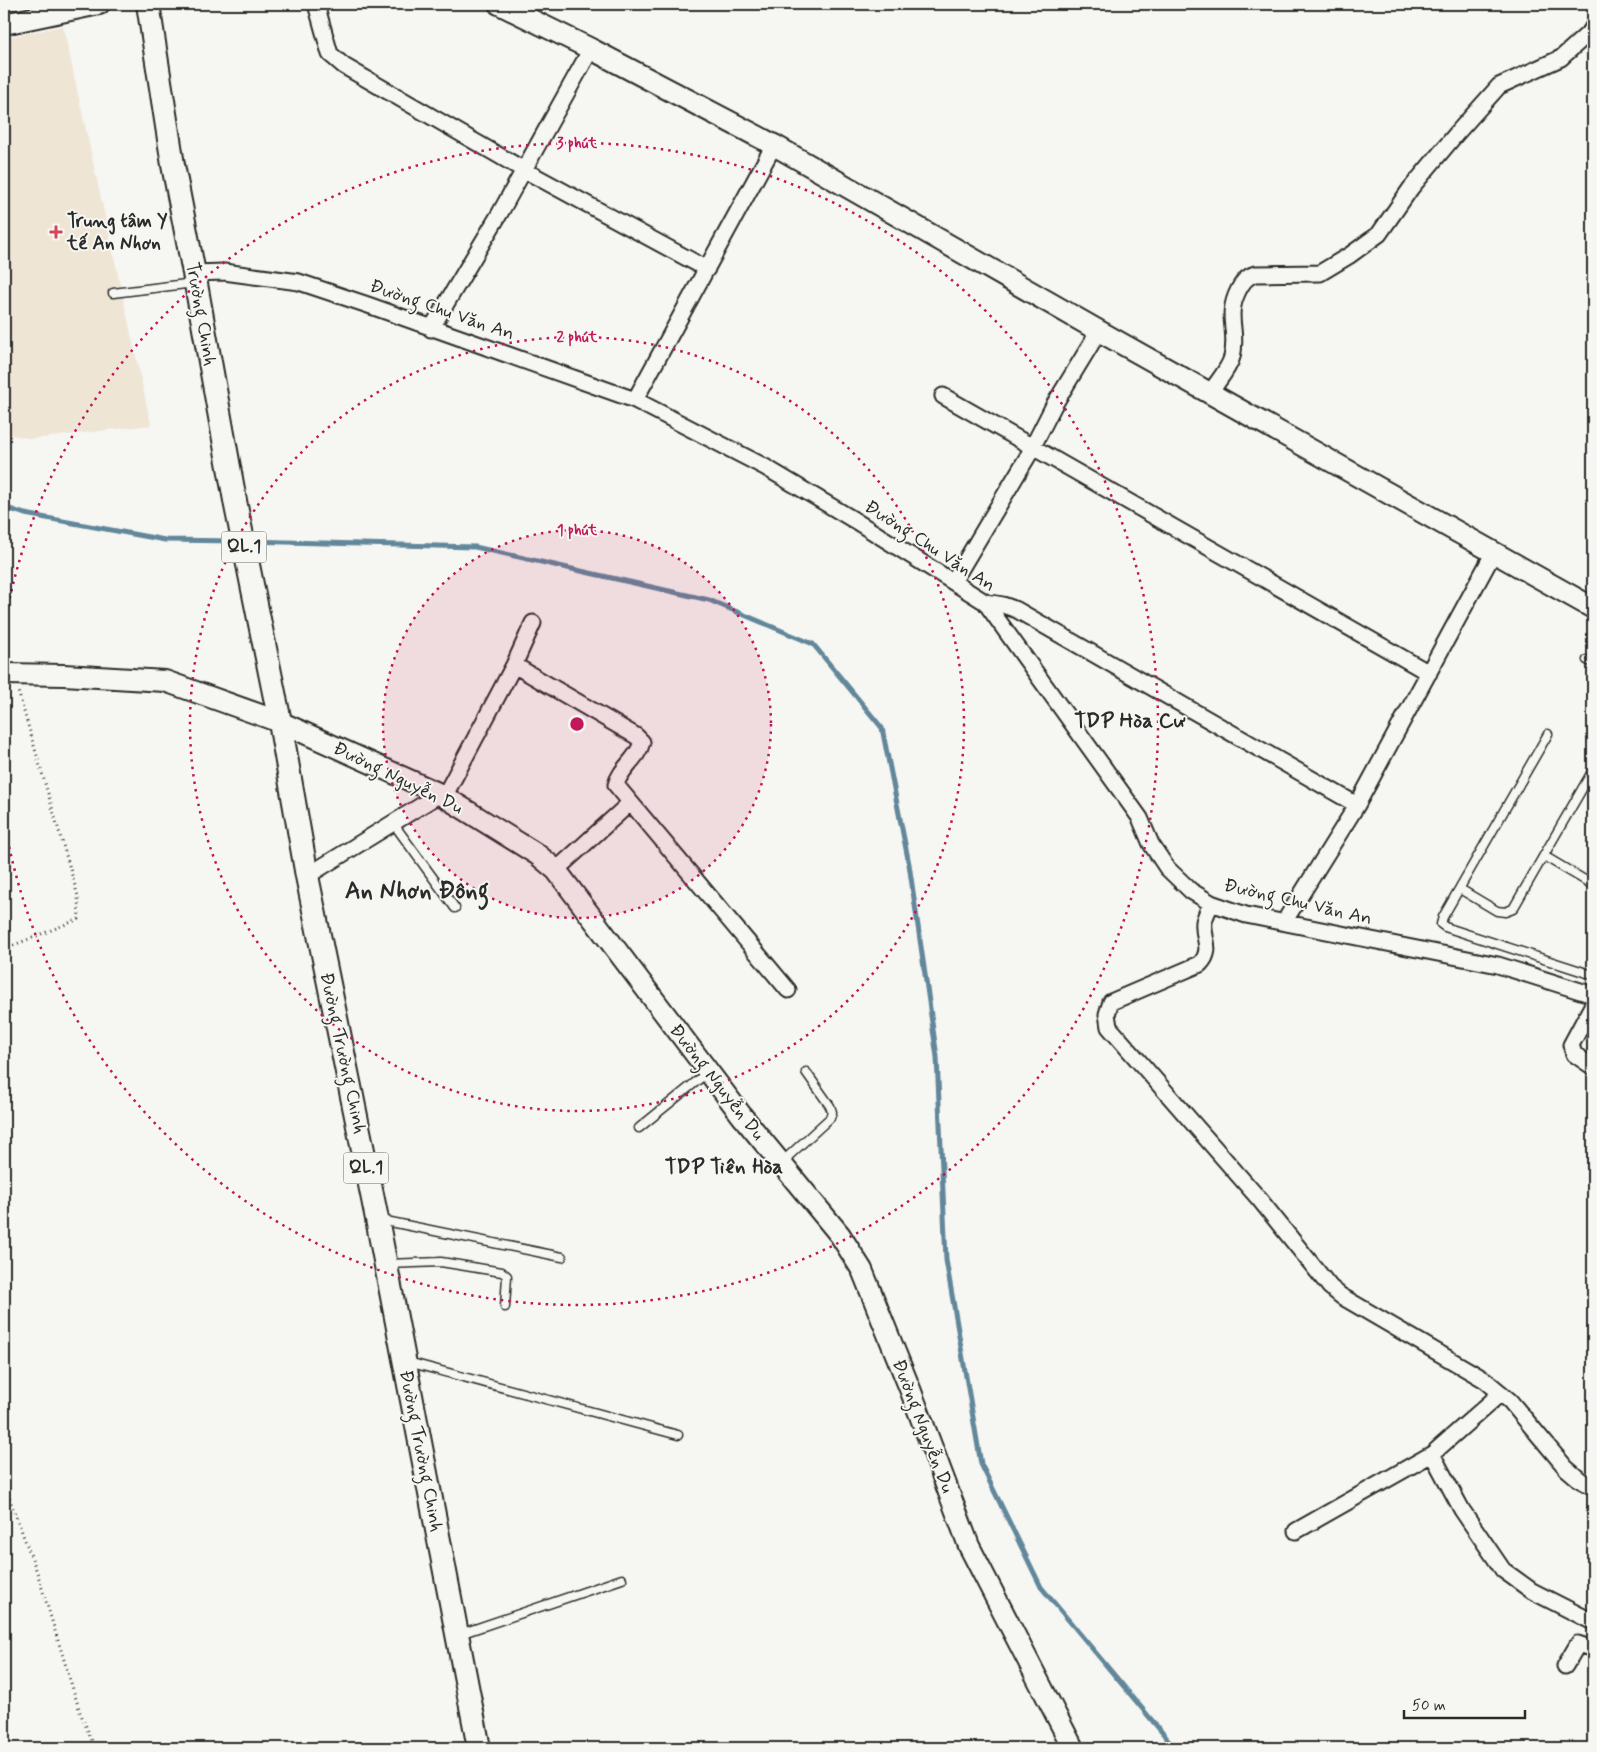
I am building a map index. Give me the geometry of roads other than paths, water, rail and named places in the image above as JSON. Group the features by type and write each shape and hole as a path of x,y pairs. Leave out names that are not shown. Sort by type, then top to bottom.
{"main road":[{"name":"Trường Chinh","path":"148,4 173,165 236,506"},
{"name":"Đường Trường Chinh","path":"236,506 280,722 307,876 377,1220 479,1748"}],"street":[{"path":"4,24 99,4"},
{"path":"316,4 330,54 344,66 524,170 707,268"},
{"path":"499,4 591,49 774,145 1099,331 1593,608"},
{"path":"1210,393 1232,359 1235,339 1231,317 1233,302 1248,276 1255,274 1320,273 1350,255 1379,234 1412,188 1456,133 1499,86 1561,58 1591,31 1593,26"},
{"path":"431,329 500,213 591,49"},
{"path":"635,400 774,145"},
{"name":"Đường Chu Văn An","path":"195,278 224,272 298,282 635,400 765,468 854,520 985,602 1140,818 1151,844 1167,868 1190,891 1211,903 1246,914 1498,965 1593,995"},
{"path":"953,582 1032,448 1054,405 1099,331"},
{"path":"943,396 1428,673"},
{"path":"1284,922 1357,805 1494,552"},
{"path":"985,602 1004,605 1017,610 1357,805"},
{"path":"307,876 393,823 442,796 514,665 533,623"},
{"path":"514,665 636,736 642,742 640,751 618,776 616,785 788,990"},
{"name":"Đường Nguyễn Du","path":"9,674 165,681 280,722 442,796 538,855 556,870 742,1116 840,1235 862,1270 910,1389 969,1546 1073,1748"},
{"path":"556,870 630,803"},
{"path":"1211,903 1204,923 1206,958 1200,964 1111,1002 1107,1014 1109,1027 1260,1200 1330,1286 1341,1296 1485,1380 1510,1401 1566,1468 1580,1480 1593,1487"},
{"path":"1593,1004 1571,1045 1574,1054 1593,1067"},
{"path":"1296,1531 1432,1454 1501,1393"},
{"path":"1432,1454 1462,1510 1503,1570 1532,1591 1593,1622"},
{"path":"1565,1666 1578,1644 1593,1649"}],"lane":[{"path":"113,292 195,278"},
{"path":"1548,734 1443,917 1441,924 1593,975"},
{"path":"1460,889 1497,911 1505,912 1513,909 1593,770"},
{"path":"1584,786 1593,792"},
{"path":"393,823 455,908"},
{"path":"1544,856 1593,885"},
{"path":"640,1128 708,1072"},
{"path":"780,1163 830,1118 832,1112 830,1106 806,1072"},
{"path":"377,1220 562,1257"},
{"path":"385,1264 441,1262 502,1272 507,1276 505,1307"},
{"path":"404,1361 678,1435"},
{"path":"456,1635 622,1580"}],"waterway":[{"path":"4,507 25,514 165,540 237,541"},
{"path":"248,541 475,547 709,600 813,644 882,728 909,864 937,1057 946,1260 981,1464 1041,1587 1175,1748"}],"place":[{"name":"Trung tâm Y tế An Nhơn","path":"56,232"}],"district":[{"name":"TDP Hòa Cư","path":"1130,721"},
{"name":"An Nhơn Đông","path":"417,891"},
{"name":"TDP Tiên Hòa","path":"724,1167"}]}
